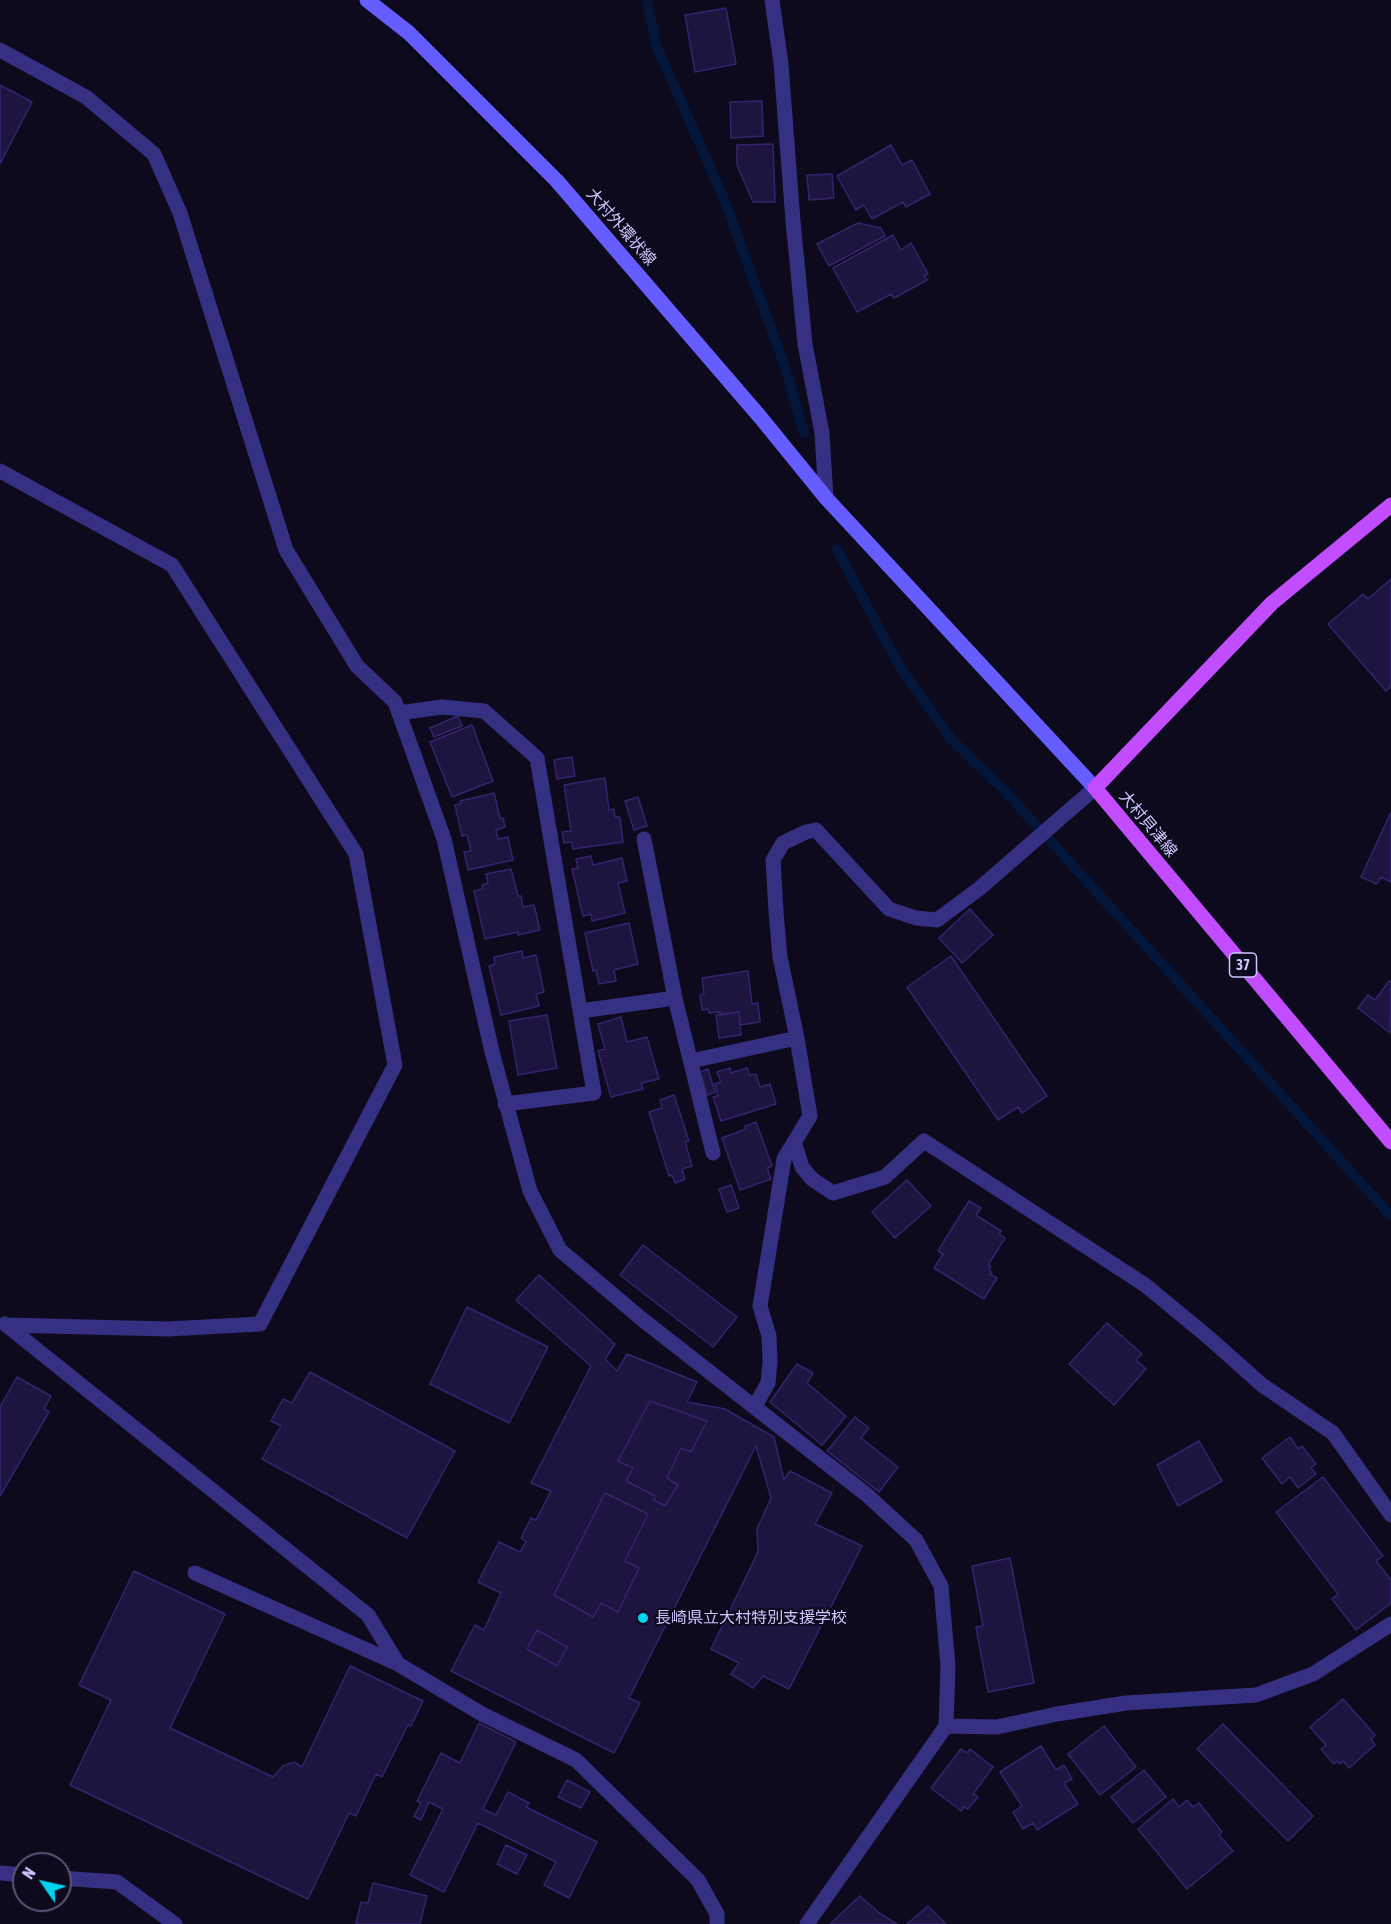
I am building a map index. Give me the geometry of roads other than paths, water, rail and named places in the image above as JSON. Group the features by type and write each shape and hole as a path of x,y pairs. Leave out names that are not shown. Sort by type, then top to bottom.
{"main road":[{"name":"大村外環状線","path":"367,0 409,33 557,181 761,418 826,498 1095,788"},
{"name":"大村貝津線","path":"1391,505 1272,603 1095,788 1391,1142"}],"street":[{"path":"772,0 781,64 805,344 822,433 826,498"},
{"path":"0,50 86,97 154,154 180,213 286,550 357,666 395,702 444,839 505,1104 530,1191 560,1250 644,1320 867,1495 916,1540 941,1586 948,1666 946,1726 807,1924"},
{"path":"0,471 172,565 356,854 395,1065 260,1324 168,1329 3,1323"},
{"path":"399,713 442,707 484,711 537,758 594,1093 505,1104"},
{"path":"755,1406 768,1383 769,1336 760,1306 784,1159 810,1116 780,957 773,860 783,843 806,832 816,830 889,909 916,918 937,920 980,888 1095,788"},
{"path":"644,839 675,998 713,1153"},
{"path":"580,1011 675,998"},
{"path":"691,1060 797,1038"},
{"path":"794,1142 802,1167 812,1179 833,1193 885,1177 924,1141 1145,1285 1262,1385 1333,1433 1391,1515"},
{"path":"3,1323 368,1615 398,1664"},
{"path":"195,1573 398,1664 482,1714 576,1760 698,1880 717,1914 717,1924"},
{"path":"946,1726 997,1727 1057,1714 1126,1703 1256,1695 1313,1674 1391,1624"},
{"path":"72,1879 117,1882 175,1924"}],"waterway":[{"path":"647,0 656,45 724,199 785,367 804,433"},
{"path":"837,550 900,667 951,739 1005,791 1391,1216"}],"place":[{"name":"長崎県立大村特別支援学校","path":"643,1618"}]}
